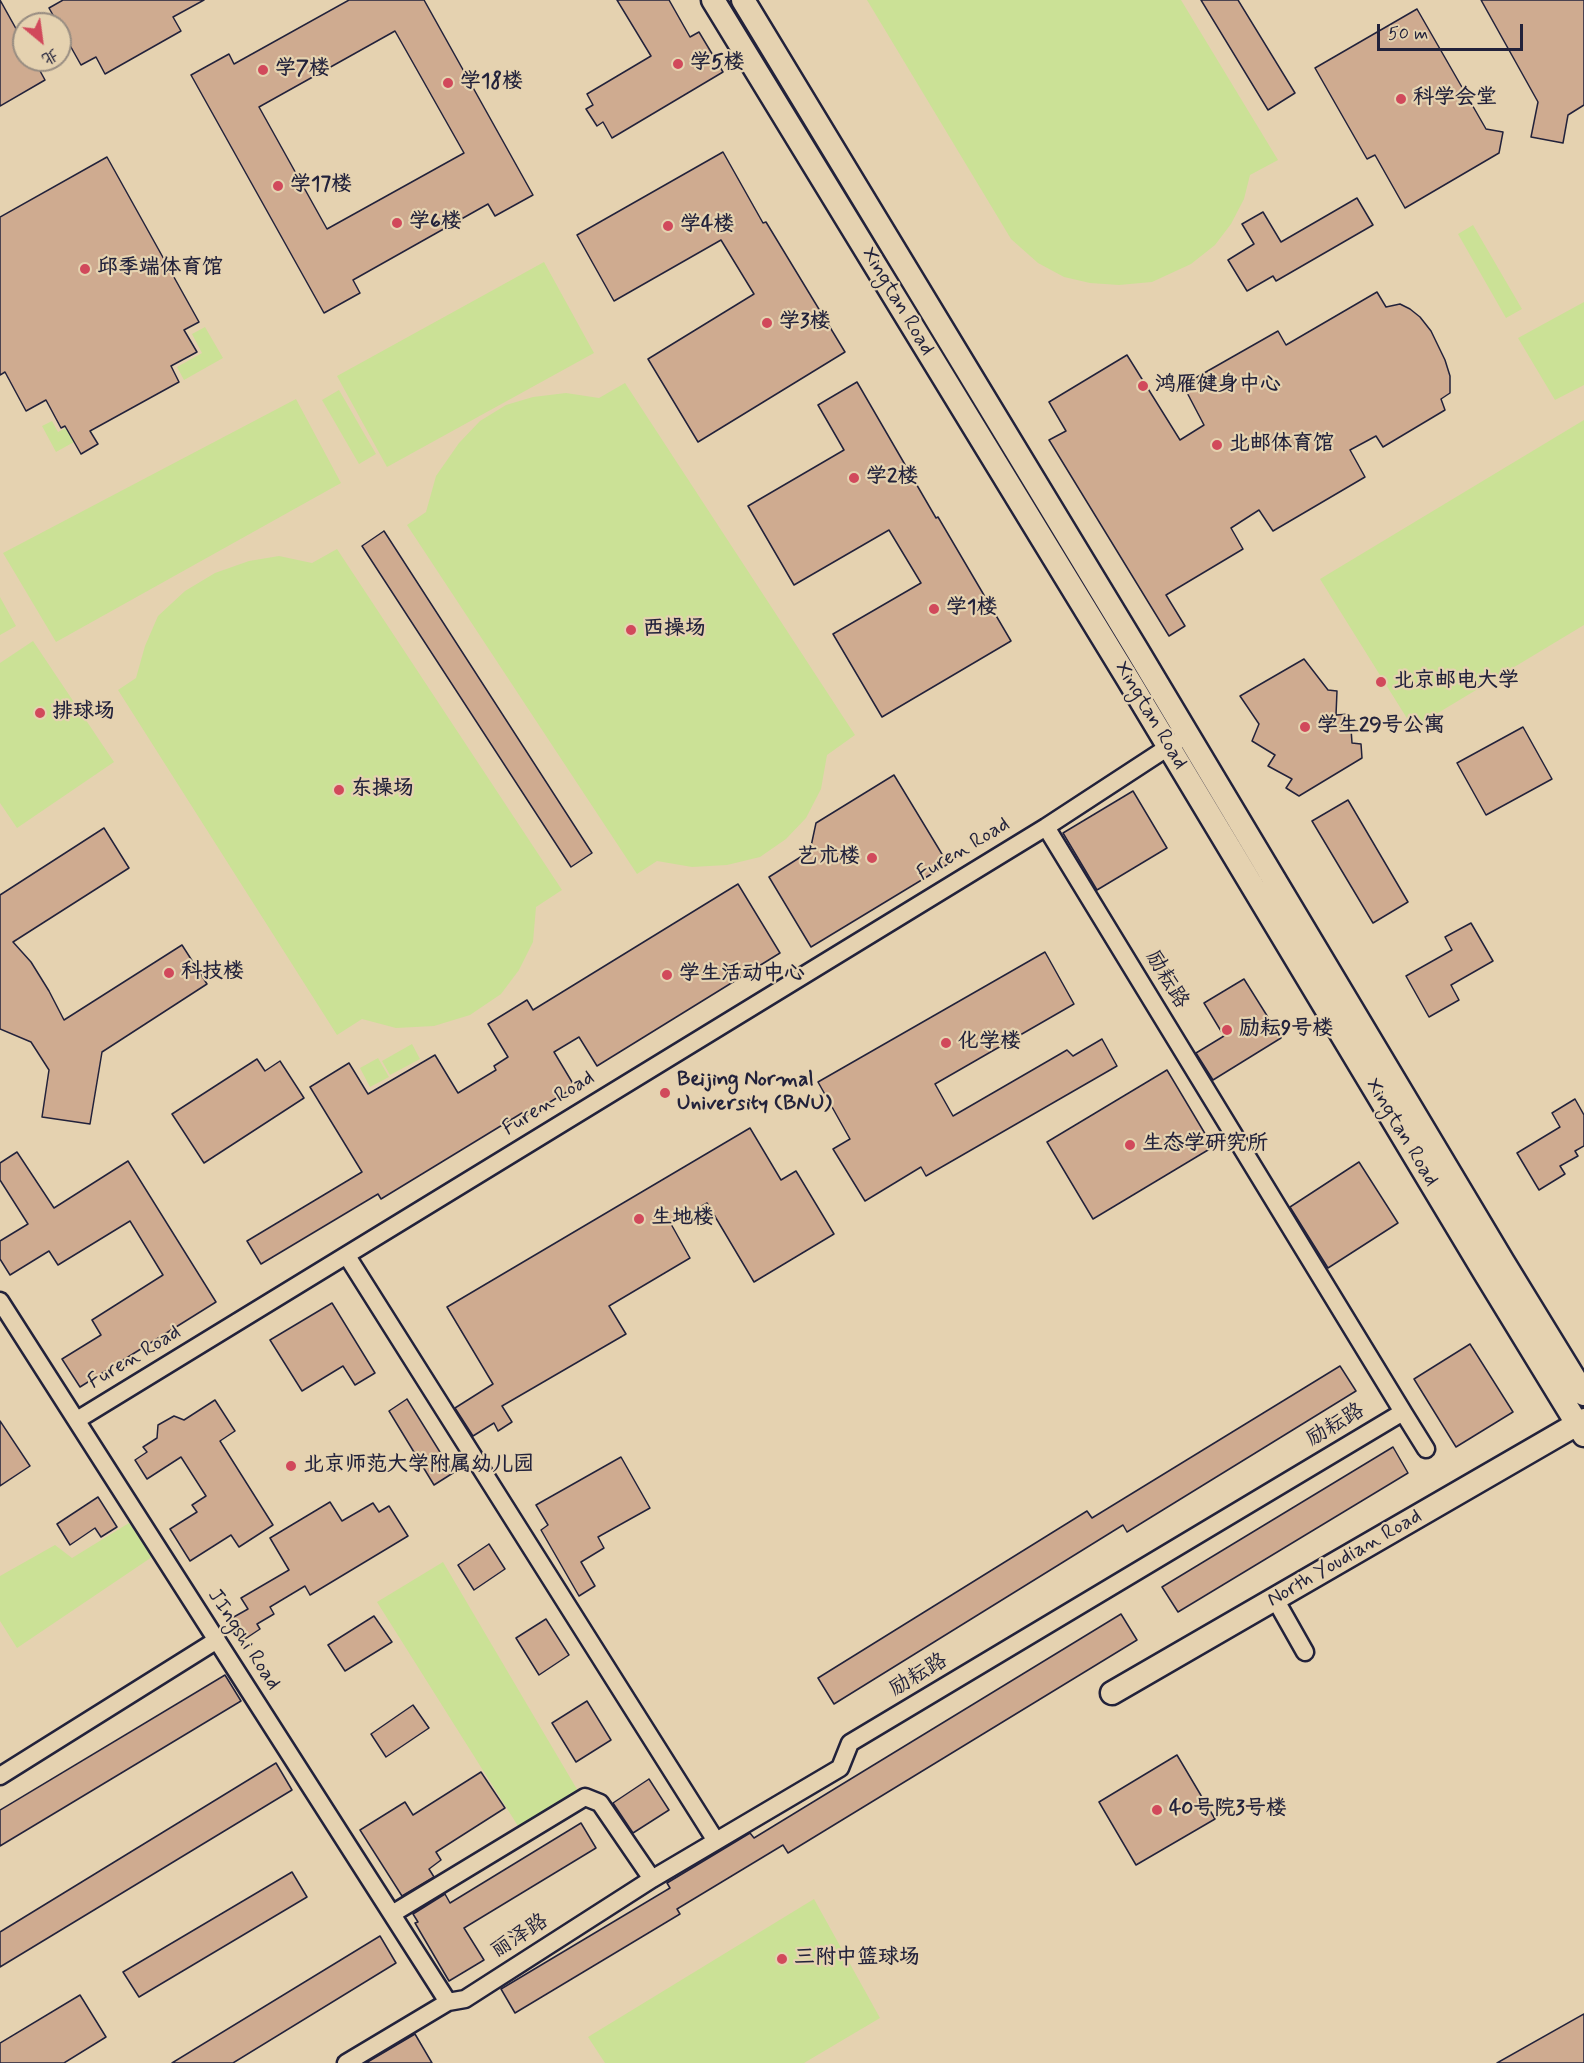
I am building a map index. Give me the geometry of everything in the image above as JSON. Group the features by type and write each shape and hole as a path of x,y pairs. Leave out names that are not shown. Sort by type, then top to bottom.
{"street":[{"name":"Xingtan Road","path":"713,0 1169,747 1478,1263 1582,1426"},
{"name":"Xingtan Road","path":"743,0 1188,734 1584,1394"},
{"name":"Furen Road","path":"77,1420 1046,827 1188,734"},
{"name":"励耘路","path":"716,1841 840,1768 850,1743 1403,1412 1046,827"},
{"path":"347,1256 716,1841"},
{"name":"JIngshi Road","path":"0,1301 448,2002"},
{"path":"1403,1412 1426,1449"},
{"name":"North Youdian Road","path":"1112,1693 1582,1426"},
{"path":"1275,1599 1305,1652"},
{"path":"0,1776 217,1640"},
{"path":"392,1914 585,1797 600,1803 652,1880"},
{"name":"丽泽路","path":"346,2063 448,2002 465,1999 716,1841"}],"green space":[{"path":"867,0 1181,0 1278,160 1250,175 1244,199 1231,224 1215,245 1191,264 1152,282 1119,285 1090,283 1064,277 1038,263 1011,239"},
{"path":"1473,225 1522,309 1506,318 1458,234"},
{"path":"544,262 594,353 387,467 337,376"},
{"path":"1584,302 1584,385 1555,400 1518,338"},
{"path":"205,327 223,358 184,380 177,367 202,353 192,334"},
{"name":"西操场","path":"625,383 855,735 827,755 821,789 806,818 786,839 760,857 727,865 692,867 657,861 637,874 407,525 426,512 436,476 459,443 480,421 506,405 533,397 566,393 599,398"},
{"path":"339,390 376,454 359,464 322,400"},
{"path":"296,399 341,483 56,642 3,553"},
{"path":"85,418 92,432 56,452 42,426 52,421 58,432"},
{"path":"1584,420 1584,625 1413,728 1320,579"},
{"name":"东操场","path":"337,549 562,890 536,907 533,942 519,970 501,994 470,1015 434,1026 396,1028 362,1019 337,1035 118,690 136,678 145,646 158,616 185,591 215,573 249,561 279,556 312,563"},
{"path":"0,597 16,626 0,635"},
{"name":"排球场","path":"33,641 114,762 17,828 0,803 0,663"},
{"path":"412,1044 420,1059 390,1075 382,1061"},
{"path":"378,1058 389,1077 370,1087 360,1068"},
{"path":"129,1523 152,1557 17,1648 0,1621 0,1576 55,1545 72,1558"},
{"path":"443,1562 578,1791 518,1826 377,1602"},
{"name":"三附中篮球场","path":"814,1899 880,2018 804,2063 605,2063 588,2037"}],"building":[{"path":"0,0 12,22 12,72 41,72 45,80 0,106"},
{"path":"63,0 204,0 173,17 181,31 105,74 96,57 81,65 72,49 72,12 51,12 49,8"},
{"path":"349,0 424,0 533,195 495,216 488,204 353,280 360,293 324,313 191,75 229,54 234,64","holes":["395,31 464,153 327,229 259,107"]},
{"name":"学5楼","path":"617,0 669,0 690,37 699,32 723,72 612,138 603,122 597,126 586,109 593,105 587,94 651,56"},
{"path":"1201,0 1238,0 1295,93 1268,110"},
{"path":"1481,0 1584,0 1584,105 1568,115 1563,143 1531,137 1538,102"},
{"name":"科学会堂","path":"1417,9 1486,129 1503,132 1499,153 1405,208 1375,155 1367,159 1315,68"},
{"path":"723,152 763,223 766,222 845,352 698,442 648,359 754,294 721,240 614,301 577,235"},
{"name":"邱季端体育馆","path":"107,157 199,322 184,330 197,352 171,366 179,382 90,431 98,444 81,454 65,426 61,428 46,400 26,411 5,372 0,375 0,217"},
{"path":"1357,198 1373,225 1276,281 1273,276 1247,291 1228,260 1254,244 1242,224 1263,212 1281,242"},
{"name":"北邮体育馆","path":"1377,292 1386,307 1400,304 1410,309 1431,331 1450,376 1450,393 1441,399 1445,410 1383,447 1376,436 1350,450 1365,477 1273,531 1259,510 1231,528 1243,549 1166,595 1185,626 1169,636 1049,440 1066,431 1049,402 1127,355 1180,440 1204,425 1183,385 1278,331 1286,345"},
{"path":"857,382 1011,641 882,717 833,634 921,583 889,530 794,585 748,506 844,450 818,405"},
{"path":"384,531 592,853 571,867 362,546"},
{"name":"学生29号公寓","path":"1304,659 1328,690 1337,691 1336,715 1350,714 1352,743 1361,744 1362,758 1299,796 1286,788 1292,779 1268,766 1275,755 1252,741 1259,724 1240,696"},
{"path":"1523,727 1552,779 1486,815 1457,763"},
{"name":"艺术楼","path":"894,775 948,864 811,947 769,877 810,851 816,823"},
{"path":"1133,791 1167,848 1097,890 1063,833"},
{"path":"1348,800 1408,902 1373,923 1312,821"},
{"name":"科技楼","path":"104,828 129,868 13,942 31,962 64,1020 182,945 207,984 102,1052 90,1124 42,1117 49,1070 31,1042 0,1029 0,895"},
{"path":"738,884 780,953 597,1066 579,1037 554,1052 575,1087 525,1117 522,1113 381,1199 378,1194 261,1264 247,1241 362,1172 310,1087 349,1063 368,1094 435,1055 458,1093 496,1070 494,1066 508,1057 488,1024 527,1000 533,1010"},
{"path":"1471,923 1493,961 1451,985 1459,1000 1429,1017 1406,976 1452,950 1445,937"},
{"path":"1045,952 1074,1004 935,1084 953,1116 1067,1050 1073,1056 1102,1039 1117,1066 926,1176 921,1167 865,1201 833,1149 850,1139 818,1082"},
{"name":"励耘9号楼","path":"1244,979 1281,1038 1213,1080 1196,1053 1224,1036 1204,1003"},
{"path":"257,1059 265,1071 280,1061 304,1098 204,1163 172,1114"},
{"name":"生态学研究所","path":"1167,1070 1213,1147 1093,1219 1047,1142"},
{"path":"1575,1099 1584,1115 1584,1146 1575,1151 1578,1156 1560,1166 1565,1174 1539,1190 1517,1153 1560,1127 1552,1113"},
{"name":"生地楼","path":"750,1128 781,1180 796,1171 834,1234 754,1282 707,1203 671,1224 690,1258 609,1306 626,1334 502,1406 512,1422 498,1431 494,1423 473,1436 455,1408 493,1384 447,1307"},
{"path":"17,1152 54,1208 128,1161 216,1302 80,1387 62,1359 101,1335 92,1320 163,1275 130,1221 58,1265 49,1251 10,1275 0,1259 0,1241 28,1224 0,1180 0,1163"},
{"path":"1359,1162 1398,1223 1328,1268 1290,1207"},
{"path":"332,1303 375,1373 355,1385 343,1366 302,1391 270,1340"},
{"path":"1470,1344 1513,1412 1456,1447 1414,1379"},
{"path":"1340,1366 1356,1391 1127,1532 1123,1525 834,1704 818,1678 1087,1511 1092,1518"},
{"path":"407,1399 453,1473 434,1485 389,1411"},
{"path":"215,1400 235,1431 220,1441 273,1525 239,1547 231,1535 190,1561 170,1529 197,1512 192,1505 206,1496 181,1457 147,1479 135,1460 147,1452 143,1447 157,1438 158,1425 174,1416 184,1420"},
{"path":"0,1421 30,1466 0,1486"},
{"path":"1393,1447 1408,1473 1178,1612 1162,1587"},
{"path":"621,1457 650,1508 598,1537 604,1548 581,1562 595,1586 579,1596 541,1530 548,1525 536,1505"},
{"path":"98,1497 117,1527 101,1537 95,1528 70,1545 57,1524"},
{"path":"330,1502 342,1521 373,1503 379,1512 389,1506 408,1536 310,1595 305,1586 270,1607 274,1614 257,1624 260,1629 245,1639 232,1618 248,1609 241,1598 289,1570 270,1538"},
{"path":"489,1544 505,1569 474,1590 458,1565"},
{"path":"1121,1614 1137,1640 788,1853 783,1845 677,1909 680,1914 515,2013 501,1989 670,1888 667,1883 750,1833 754,1838"},
{"path":"374,1616 392,1642 345,1671 328,1645"},
{"path":"546,1619 569,1655 539,1675 516,1638"},
{"path":"225,1675 241,1701 0,1846 0,1810"},
{"path":"587,1701 611,1740 576,1762 552,1723"},
{"path":"413,1705 429,1728 386,1757 371,1734"},
{"name":"40号院3号楼","path":"1177,1755 1215,1819 1136,1865 1099,1802"},
{"path":"276,1763 292,1790 0,1967 0,1932"},
{"path":"481,1772 505,1808 436,1852 441,1860 429,1869 434,1877 402,1896 360,1830 405,1802 413,1815"},
{"path":"649,1779 669,1810 633,1833 613,1803"},
{"path":"581,1823 596,1848 464,1928 484,1960 449,1981 415,1923 418,1922 413,1914 445,1894 450,1903"},
{"path":"292,1872 307,1897 139,1997 123,1972"},
{"path":"380,1936 396,1963 233,2063 172,2063"},
{"path":"80,1995 106,2037 64,2063 0,2063 0,2043"},
{"path":"1584,2014 1584,2063 1497,2063"},
{"path":"415,2034 432,2063 366,2063"}],"place":[{"name":"学5楼","path":"678,64"},
{"name":"学7楼","path":"263,70"},
{"name":"学18楼","path":"448,83"},
{"name":"科学会堂","path":"1401,99"},
{"name":"学17楼","path":"278,186"},
{"name":"学6楼","path":"397,223"},
{"name":"学4楼","path":"668,226"},
{"name":"邱季端体育馆","path":"85,269"},
{"name":"学3楼","path":"767,323"},
{"name":"鸿雁健身中心","path":"1143,386"},
{"name":"北邮体育馆","path":"1217,445"},
{"name":"学2楼","path":"854,478"},
{"name":"学1楼","path":"934,609"},
{"name":"西操场","path":"631,630"},
{"name":"北京邮电大学","path":"1381,682"},
{"name":"排球场","path":"40,713"},
{"name":"学生29号公寓","path":"1305,727"},
{"name":"东操场","path":"339,790"},
{"name":"艺术楼","path":"872,858"},
{"name":"科技楼","path":"169,973"},
{"name":"学生活动中心","path":"667,975"},
{"name":"励耘9号楼","path":"1227,1030"},
{"name":"化学楼","path":"946,1043"},
{"name":"Beijing Normal University (BNU)","path":"665,1093"},
{"name":"生态学研究所","path":"1130,1145"},
{"name":"生地楼","path":"639,1219"},
{"name":"北京师范大学附属幼儿园","path":"291,1466"},
{"name":"40号院3号楼","path":"1157,1810"},
{"name":"三附中篮球场","path":"782,1959"}]}
